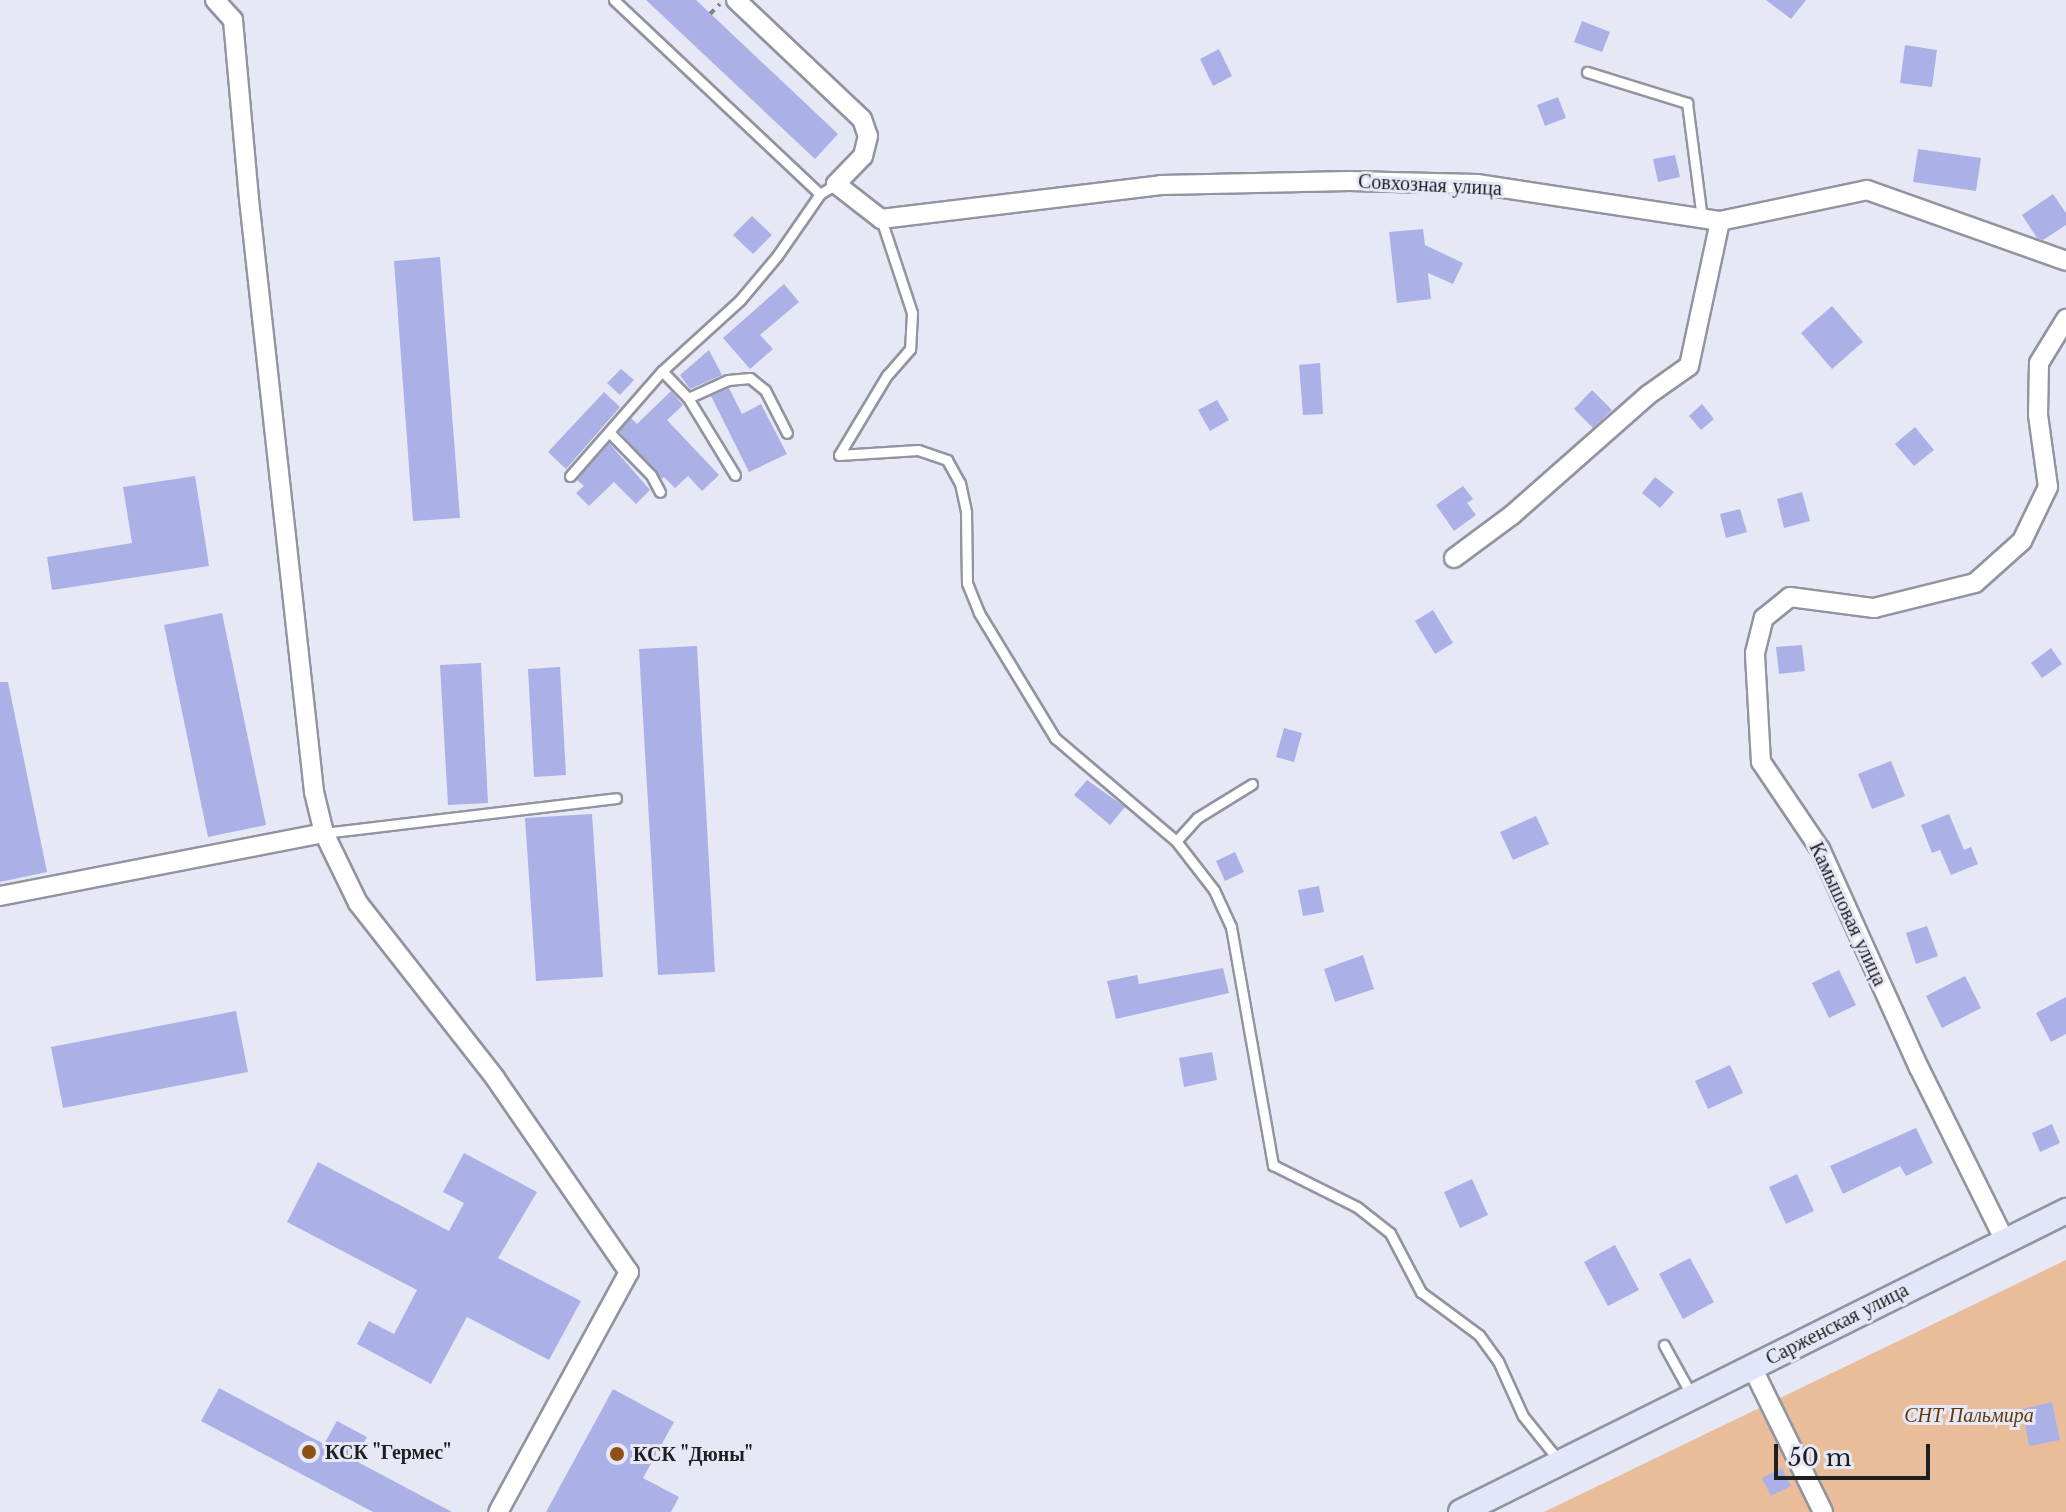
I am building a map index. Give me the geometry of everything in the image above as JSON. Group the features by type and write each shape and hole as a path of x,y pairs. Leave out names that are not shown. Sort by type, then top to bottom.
{"main road":[{"name":"Сарженская улица","path":"1461,1512 2066,1211"}],"street":[{"path":"215,0 233,20 250,214 313,776 324,833 358,903 495,1078 629,1272 498,1512"},
{"path":"736,0 862,119 868,136 863,156 828,189 881,219"},
{"name":"Совхозная улица","path":"881,219 948,208 1161,185 1350,181 1477,184 1711,220 1867,190 2066,261"},
{"path":"1454,558 1512,515 1648,395 1689,366 1711,220"},
{"name":"Камышовая улица","path":"2005,1241 1919,1068 1820,849 1761,762 1755,653 1764,618 1790,597 1874,608 1975,583 2022,541 2048,487 2038,415 2039,363 2066,319"},
{"path":"0,896 324,833"},
{"path":"1752,1367 1823,1512"}],"lane":[{"path":"570,476 611,434 662,371 740,300 828,189 614,0"},
{"path":"1587,72 1687,103 1711,220"},
{"path":"881,219 912,313 910,349 887,375 839,455 918,450 947,460 960,483 966,512 967,583 979,613 1055,738 1176,841 1214,890 1231,927 1273,1165 1357,1207 1390,1233 1421,1292 1479,1335 1498,1361 1523,1416 1560,1462"},
{"path":"662,371 688,398 735,475"},
{"path":"688,398 728,380 750,378 765,390 787,433"},
{"path":"611,434 651,475 660,492"},
{"path":"1176,841 1197,818 1252,784"},
{"path":"324,833 616,798"},
{"path":"1664,1345 1692,1396"}],"green space":[{"name":"СНТ Пальмира","path":"2066,1260 2066,1512 1544,1512"}],"building":[{"path":"646,0 696,0 838,134 815,159"},
{"path":"1766,0 1806,0 1791,19"},
{"path":"1582,21 1610,32 1602,52 1574,42"},
{"path":"1905,45 1937,50 1932,87 1900,83"},
{"path":"1219,49 1232,76 1213,86 1200,59"},
{"path":"1558,97 1566,118 1545,126 1537,105"},
{"path":"1918,149 1981,158 1976,191 1913,182"},
{"path":"1675,155 1680,177 1658,182 1653,159"},
{"path":"2053,194 2066,213 2066,225 2043,240 2037,238 2022,215"},
{"path":"752,216 772,235 753,254 733,235"},
{"path":"1423,229 1425,245 1463,263 1453,284 1428,273 1431,299 1397,303 1389,232"},
{"path":"440,257 460,518 413,521 394,261"},
{"path":"784,284 799,302 760,335 773,349 750,369 723,338"},
{"path":"1832,306 1863,342 1832,369 1801,333"},
{"path":"709,350 722,375 690,389 680,375"},
{"path":"1320,363 1323,414 1303,415 1299,365"},
{"path":"621,369 634,380 620,395 607,383"},
{"path":"729,388 742,414 761,404 787,454 749,472 711,396"},
{"path":"1592,390 1612,410 1593,428 1574,409"},
{"path":"671,391 683,405 667,420 719,475 702,491 688,476 675,488 664,477 662,479 619,431 631,418 637,424"},
{"path":"604,392 620,407 566,469 548,452"},
{"path":"1217,400 1229,420 1210,431 1198,410"},
{"path":"1702,404 1714,419 1701,430 1689,416"},
{"path":"1915,427 1934,450 1914,466 1895,444"},
{"path":"609,443 650,490 636,504 614,482 589,506 576,493 584,486 577,480"},
{"path":"195,476 209,566 52,590 47,557 132,543 123,487"},
{"path":"1655,477 1674,492 1660,508 1642,493"},
{"path":"1463,486 1473,499 1467,503 1476,515 1454,531 1436,505"},
{"path":"1802,492 1810,521 1784,528 1777,499"},
{"path":"1740,509 1747,532 1726,538 1720,514"},
{"path":"1433,610 1453,643 1435,654 1415,621"},
{"path":"222,613 266,825 208,837 164,625"},
{"path":"1802,645 1805,671 1779,674 1776,647"},
{"path":"697,646 715,972 658,975 639,649"},
{"path":"2051,648 2062,664 2042,678 2031,663"},
{"path":"481,663 488,803 448,805 440,665"},
{"path":"560,667 566,775 534,777 528,669"},
{"path":"0,682 8,682 47,872 0,882"},
{"path":"1284,728 1302,733 1294,762 1276,757"},
{"path":"1891,761 1905,796 1872,809 1858,774"},
{"path":"1087,780 1125,807 1110,825 1074,795"},
{"path":"592,814 603,977 536,981 525,818"},
{"path":"1949,814 1964,850 1971,847 1978,864 1951,875 1940,850 1932,853 1921,825"},
{"path":"1536,816 1549,844 1513,860 1500,832"},
{"path":"1235,852 1244,872 1225,881 1216,861"},
{"path":"1319,886 1324,912 1303,916 1298,890"},
{"path":"1927,926 1938,956 1916,964 1906,933"},
{"path":"1363,955 1374,989 1335,1002 1324,969"},
{"path":"1223,968 1229,993 1116,1019 1107,981 1137,975 1139,984"},
{"path":"1839,970 1856,1005 1829,1018 1812,983"},
{"path":"1965,976 1981,1008 1942,1028 1926,996"},
{"path":"2066,997 2066,1034 2051,1042 2036,1013"},
{"path":"236,1011 248,1072 63,1108 51,1047"},
{"path":"1212,1052 1217,1080 1184,1087 1179,1058"},
{"path":"1730,1065 1743,1093 1708,1109 1695,1081"},
{"path":"2052,1124 2060,1143 2040,1152 2032,1133"},
{"path":"1916,1128 1933,1163 1906,1176 1900,1166 1843,1194 1830,1166"},
{"path":"464,1153 537,1192 498,1258 581,1301 549,1360 467,1317 431,1384 357,1344 369,1321 394,1334 417,1290 287,1222 318,1162 449,1231 464,1203 443,1192"},
{"path":"1797,1174 1814,1211 1786,1224 1769,1187"},
{"path":"1472,1179 1488,1215 1460,1228 1444,1192"},
{"path":"1615,1245 1639,1290 1608,1306 1584,1262"},
{"path":"1690,1258 1714,1302 1683,1319 1659,1274"},
{"name":"КСК \"Гермес\"","path":"219,1388 324,1444 337,1421 367,1437 354,1460 452,1512 373,1512 201,1421"},
{"name":"КСК \"Дюны\"","path":"613,1389 674,1422 643,1478 679,1497 671,1512 546,1512"},
{"path":"2052,1402 2060,1440 2029,1446 2022,1409"},
{"path":"1782,1468 1791,1486 1771,1496 1762,1478"}],"place":[{"name":"КСК \"Гермес\"","path":"309,1452"},
{"name":"КСК \"Дюны\"","path":"617,1454"}]}
